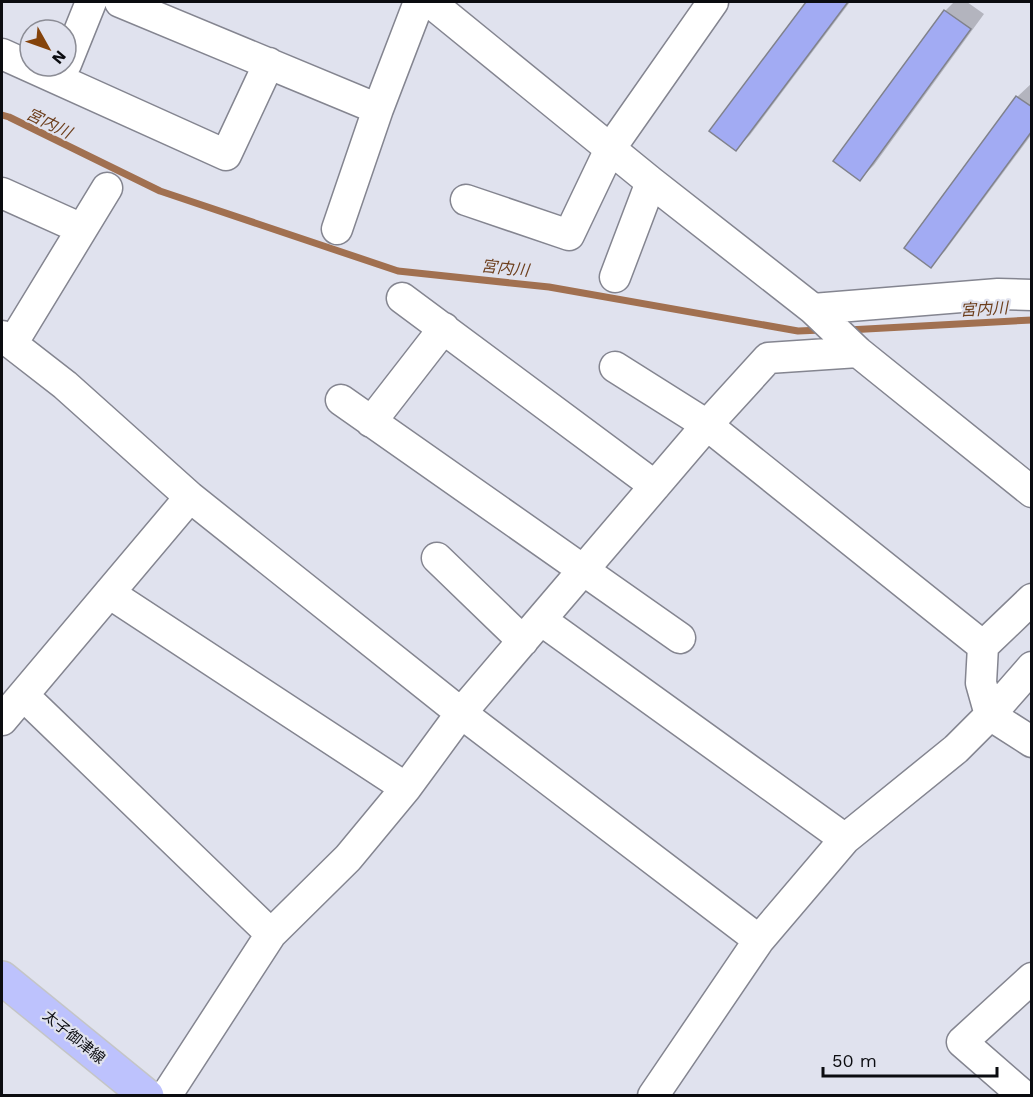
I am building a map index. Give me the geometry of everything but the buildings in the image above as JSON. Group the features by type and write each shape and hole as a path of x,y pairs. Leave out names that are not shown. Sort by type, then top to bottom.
{"main road":[{"name":"太子御津線","path":"2,978 147,1095"}],"street":[{"path":"78,35 91,2"},
{"path":"120,2 378,109"},
{"path":"337,229 378,109 419,2"},
{"path":"430,2 651,182 813,309 858,352 1032,492"},
{"path":"463,200 568,235 610,149 712,2"},
{"path":"2,54 18,58"},
{"path":"78,77 226,155 269,63"},
{"path":"615,277 651,182"},
{"path":"106,188 82,229 7,340 65,385 190,497 461,713 759,940"},
{"path":"2,193 82,229"},
{"path":"813,309 998,294 1032,295"},
{"path":"402,298 655,486"},
{"path":"371,422 444,328"},
{"path":"166,1095 271,934 348,858 406,788 461,713 707,425 768,358 858,352"},
{"path":"615,367 707,425 983,646"},
{"path":"341,400 680,638"},
{"path":"2,720 190,497"},
{"path":"437,558 532,631 845,839"},
{"path":"109,593 406,788"},
{"path":"1032,599 983,646 981,683 990,715 1032,742"},
{"path":"653,1095 759,940 845,839 956,749 990,715 1032,667"},
{"path":"23,695 271,934"},
{"path":"1024,1095 962,1042 1032,978"}],"waterway":[{"name":"宮内川","path":"2,115 160,191 398,271 549,287 798,331 822,330"},
{"name":"宮内川","path":"848,330 1032,320"}]}
